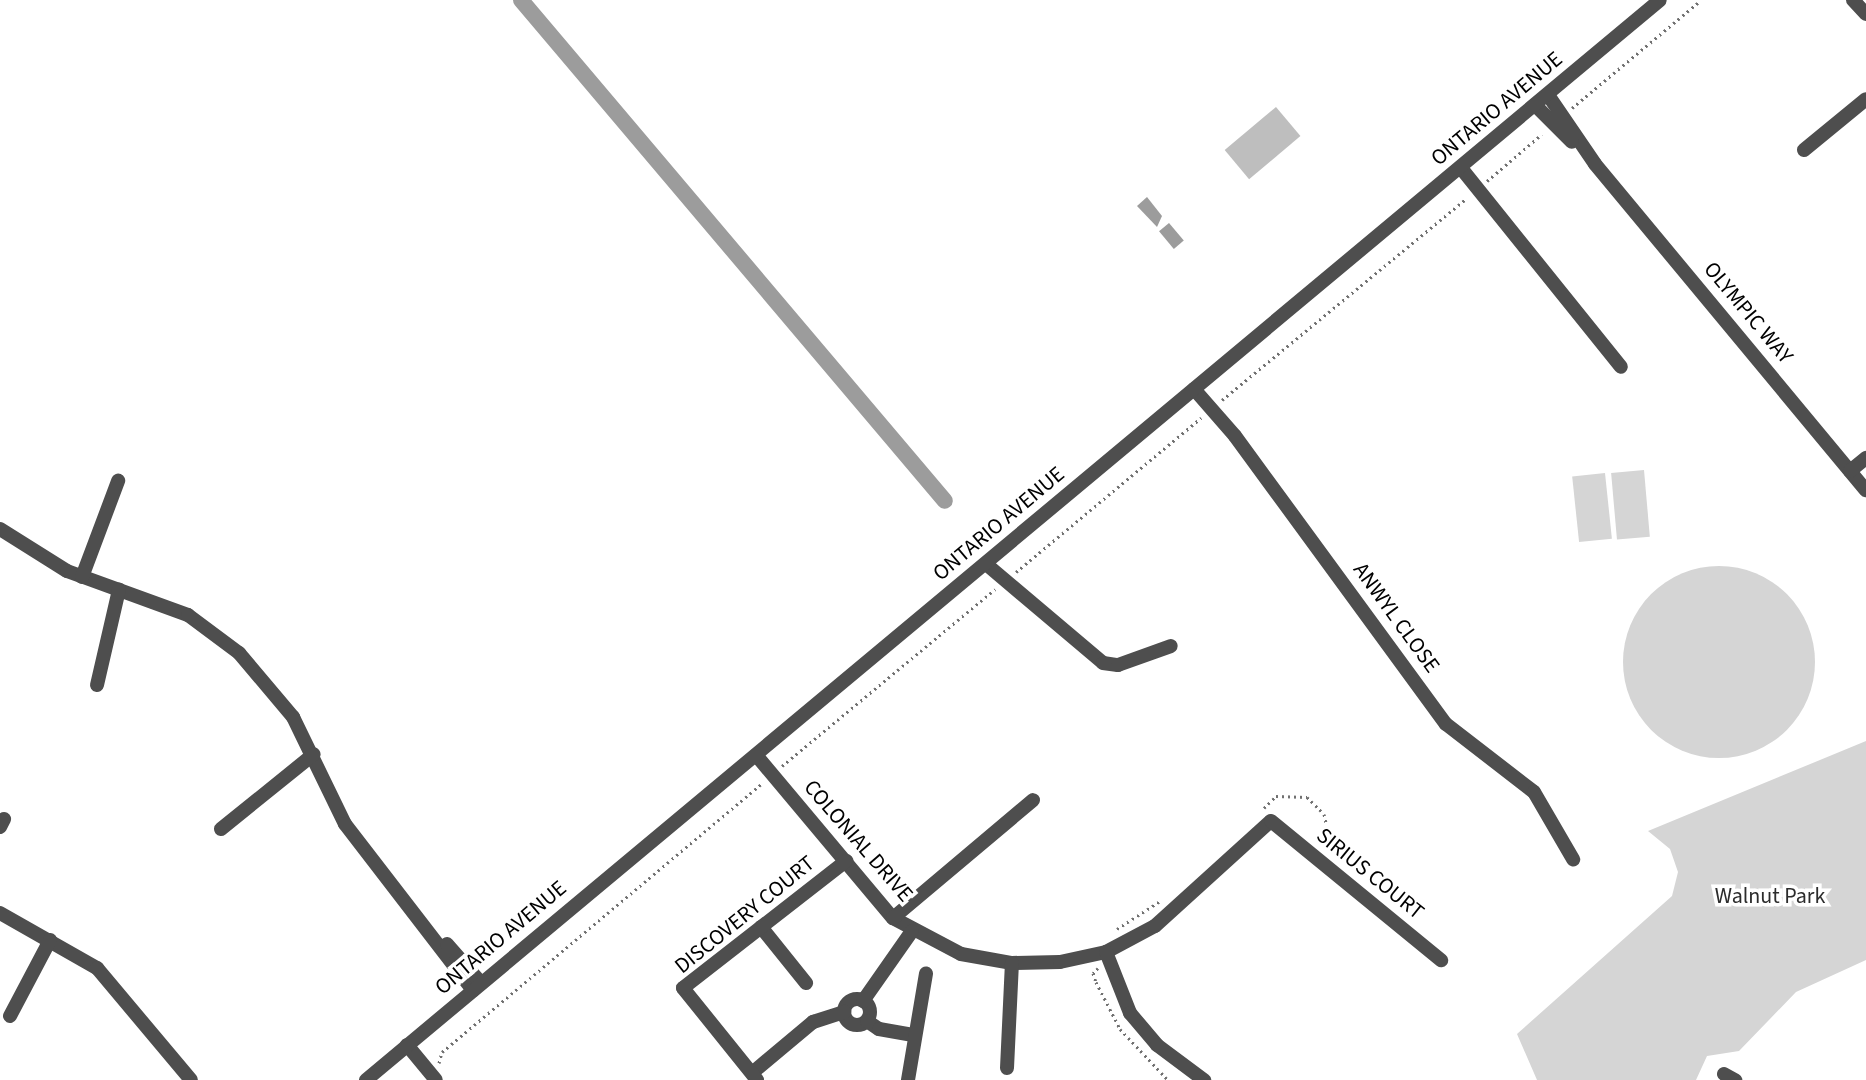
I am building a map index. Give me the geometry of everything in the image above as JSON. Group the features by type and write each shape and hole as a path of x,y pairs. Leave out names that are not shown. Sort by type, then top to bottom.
{"street":[{"name":"ONTARIO AVENUE","path":"366,1080 1660,0"},
{"path":"1853,0 1866,14"},
{"name":"OLYMPIC WAY","path":"1548,95 1558,120"},
{"path":"1804,150 1866,99"},
{"name":"OLYMPIC WAY","path":"1535,105 1558,120 1866,490"},
{"path":"1461,168 1621,367"},
{"name":"ANWYL CLOSE","path":"1194,389 1446,724 1534,792 1573,859"},
{"path":"1850,471 1866,458"},
{"path":"82,577 118,481"},
{"path":"0,529 46,562 167,605 223,640 293,717 314,754 345,824 477,987"},
{"path":"986,564 1103,663 1118,665 1171,646"},
{"path":"97,685 119,590"},
{"path":"221,829 314,754"},
{"name":"COLONIAL DRIVE","path":"756,755 777,771 893,918 912,931 961,954 1012,963 1060,962 1106,952 1155,926 1271,821"},
{"path":"893,918 1033,800"},
{"name":"SIRIUS COURT","path":"1271,821 1441,960"},
{"name":"DISCOVERY COURT","path":"754,1077 683,988 846,861"},
{"path":"0,913 97,968 191,1080"},
{"path":"761,927 806,983"},
{"path":"863,1001 912,931"},
{"path":"10,1016 50,940"},
{"path":"1106,952 1130,1013 1157,1045 1204,1080"},
{"path":"1007,1068 1012,963"},
{"path":"908,1080 926,974"},
{"path":"754,1077 813,1022 844,1012 851,1001 863,1001"},
{"path":"863,1001 870,1010 867,1021"},
{"path":"844,1012 855,1025 867,1021"},
{"path":"867,1021 879,1029 914,1035"},
{"path":"407,1045 432,1076"}],"path":[{"path":"432,1076 442,1052 1701,0"},
{"path":"777,771 791,778"},
{"path":"1255,816 1276,796 1307,797 1324,814 1331,845"},
{"path":"1115,934 1120,923 1166,896"}],"green space":[{"path":"1644,470 1650,537 1617,540 1611,473"},
{"path":"1605,473 1612,539 1579,542 1572,476"},
{"path":"1719,566 1756,574 1787,594 1807,625 1815,662 1807,699 1787,730 1756,750 1719,758 1682,750 1651,730 1631,699 1623,662 1631,625 1651,594 1682,574"},
{"name":"Walnut Park","path":"1866,741 1866,960 1796,992 1739,1051 1707,1056 1696,1080 1537,1080 1517,1034 1672,896 1678,872 1670,849 1648,831"}],"shaded area":[{"path":"1147,197 1162,216 1157,227 1137,206"},
{"path":"1169,223 1184,241 1174,249 1159,231"}],"building":[{"path":"1276,107 1300,136 1249,179 1225,150"}],"waterway":[{"path":"521,0 945,501"}]}
